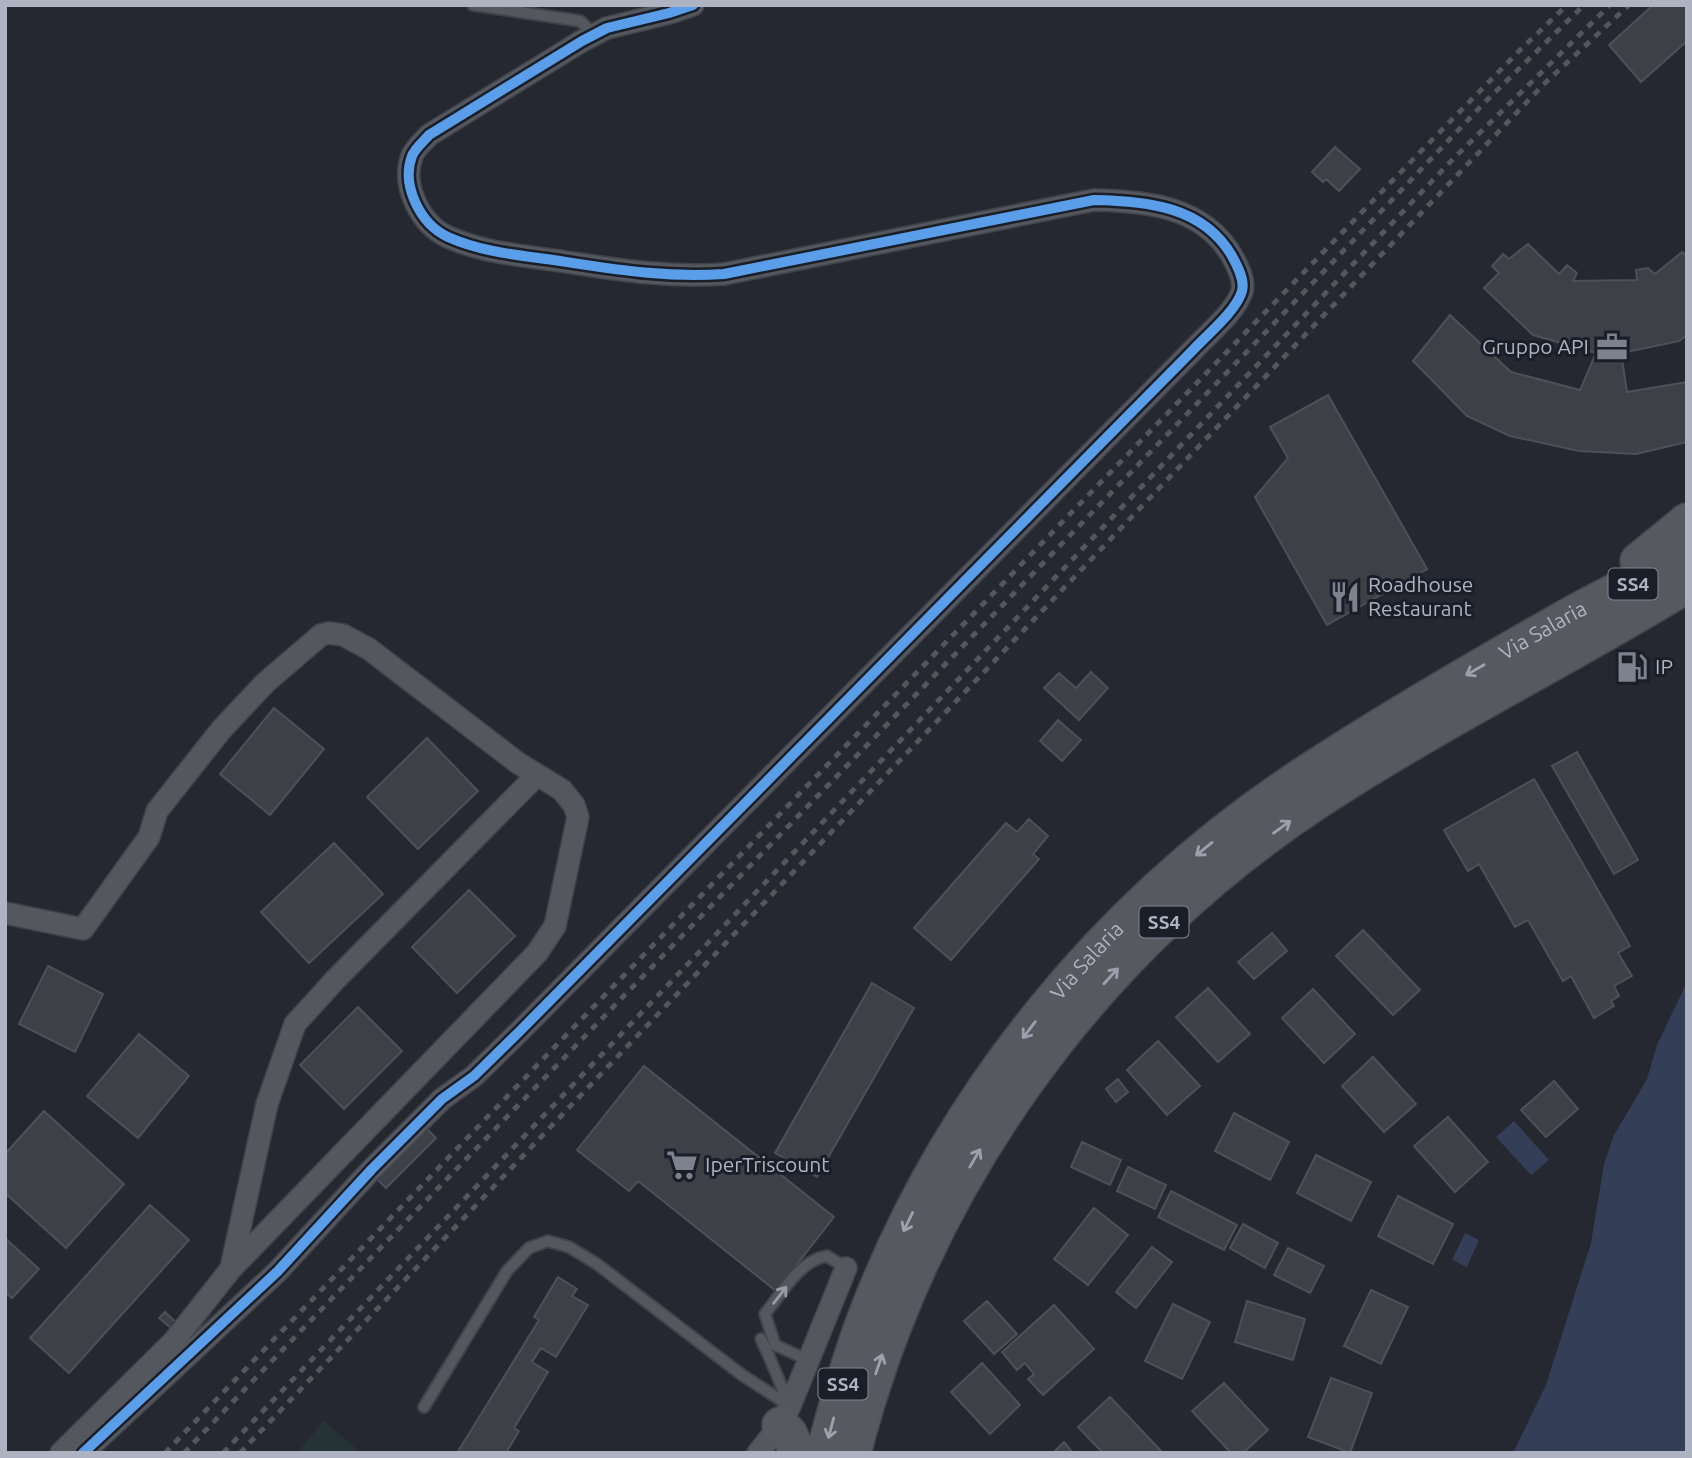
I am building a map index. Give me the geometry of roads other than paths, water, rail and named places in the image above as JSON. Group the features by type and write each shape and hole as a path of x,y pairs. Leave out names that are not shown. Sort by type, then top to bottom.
{"main road":[{"path":"1577,612 1687,521"},
{"name":"Via Salaria","path":"824,1453 837,1403 866,1316 911,1216 953,1141 1008,1057 1082,965 1123,922 1221,836 1303,776 1455,681 1687,552"},
{"name":"Via Salaria","path":"853,1453 869,1394 908,1289 966,1175 993,1130 1056,1040 1138,947 1211,880 1318,802 1371,768 1687,585"}],"street":[{"path":"83,1453 278,1271 372,1169 442,1100 474,1076 520,1031 1194,349 1235,305 1243,289 1238,266 1226,247 1205,227 1178,210 1139,201 1094,200 724,274 685,277 645,274 488,250 447,236 432,225 414,202 409,179 412,154 429,135 594,34 692,5"},
{"path":"5,913 83,929 149,837 157,811 221,730 265,684 321,635 329,633 343,635 369,649 518,763 562,790 574,805 578,817 568,872 551,934 537,953 230,1270 174,1341 61,1453"},
{"path":"230,1270 267,1104 295,1024 335,979 537,775"},
{"path":"758,1453 789,1428 808,1360 846,1268"}],"lane":[{"path":"473,5 580,21 594,34"},
{"path":"424,1407 513,1263 529,1248 548,1241 569,1247 597,1264 742,1376 789,1428"},
{"path":"775,1345 765,1314 796,1275 821,1257 827,1256 846,1268"},
{"path":"789,1428 774,1365 761,1339 808,1360"}],"water":[{"path":"1687,982 1687,1453 1513,1453 1546,1385 1591,1243 1604,1164 1614,1135 1647,1079 1657,1045"},
{"path":"1514,1121 1549,1160 1531,1175 1496,1137"},
{"path":"1465,1233 1479,1240 1467,1267 1452,1260"}],"railway":[{"path":"165,1453 1393,180 1567,5"},
{"path":"184,1453 1485,102 1584,5"},
{"path":"223,1453 1453,159 1610,5"},
{"path":"240,1453 1544,84 1629,5"}],"place":[{"name":"Gruppo API","path":"1612,347"},
{"name":"Roadhouse Restaurant","path":"1345,597"},
{"name":"IP","path":"1632,667"},
{"name":"IperTriscount","path":"682,1165"}]}
